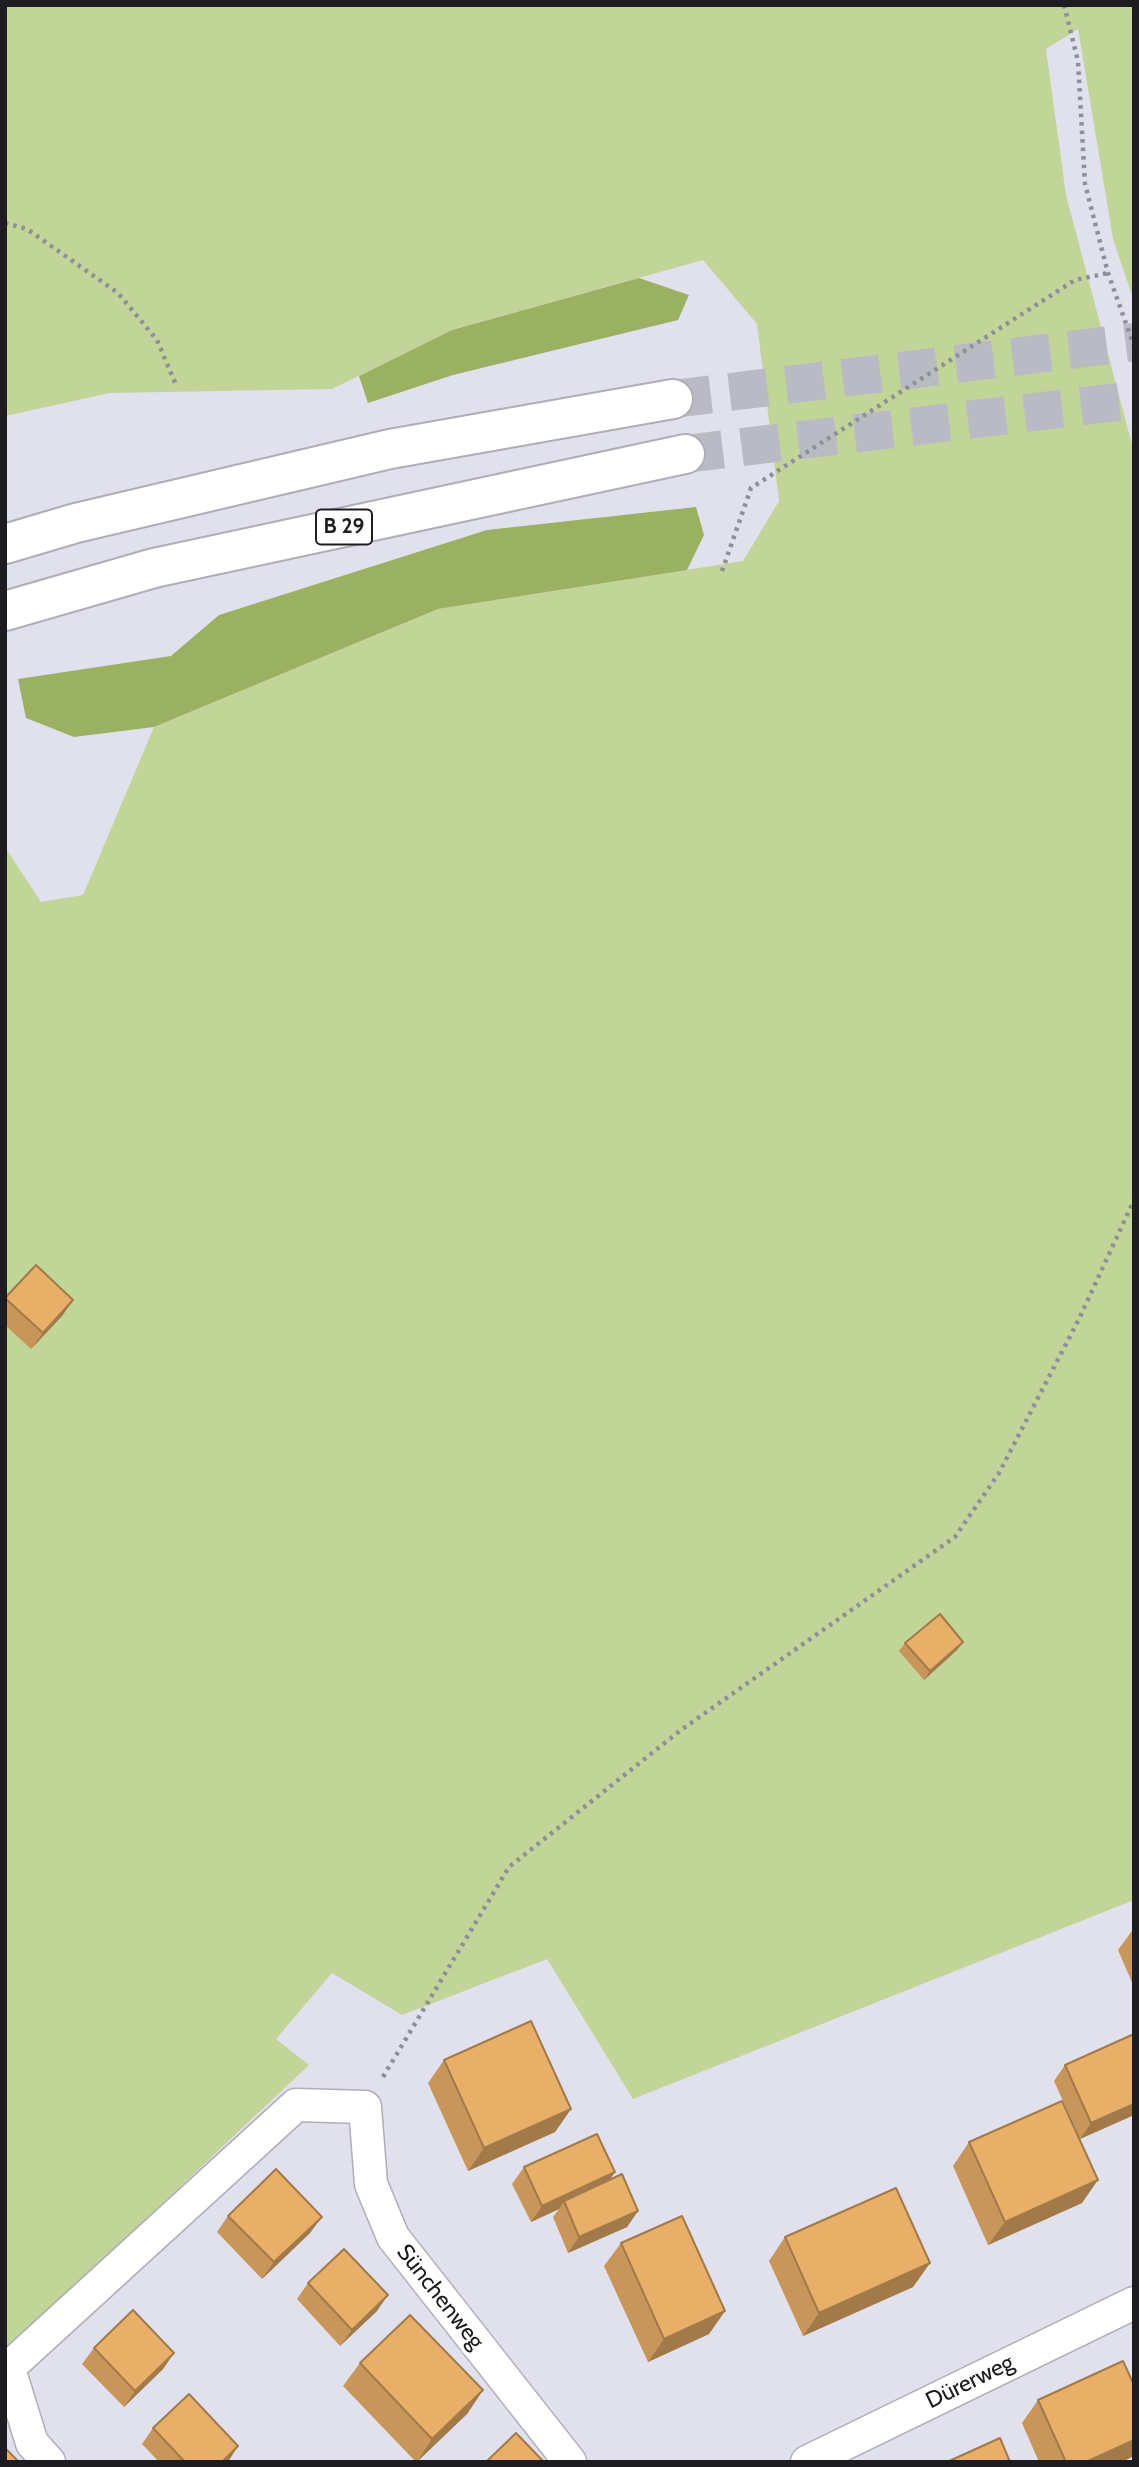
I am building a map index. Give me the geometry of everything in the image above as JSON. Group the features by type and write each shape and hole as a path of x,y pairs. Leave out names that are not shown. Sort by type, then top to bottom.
{"highway":[{"path":"5,544 76,523 390,449 673,400"},
{"name":"B 29","path":"5,611 154,568 685,454"}],"street":[{"path":"49,2462 32,2442 7,2370 296,2105 365,2107"},
{"name":"Sünchenweg","path":"365,2107 371,2183 393,2236 570,2462"},
{"name":"Dürerweg","path":"807,2462 1134,2303"}],"path":[{"path":"1064,5 1078,61 1085,184 1108,273 1134,346"},
{"path":"5,223 27,229 118,293 157,340 176,385"},
{"path":"722,571 751,488 1075,281 1108,273"},
{"path":"365,2107 509,1867 681,1730 955,1537 999,1472 1079,1319 1134,1200"}],"green space":[{"path":"5,5 1134,5 1134,301 1113,239 1078,29 1046,49 1066,195 1134,452 1134,1900 633,2099 547,1959 402,2015 332,1973 276,2039 309,2065 5,2352 5,847 41,902 83,895 154,727 438,609 743,561 779,501 757,324 703,260 452,330 332,389 110,393 5,416"},
{"path":"639,278 689,295 678,320 453,375 368,403 359,376 452,330"},
{"path":"696,507 704,535 687,570 438,609 154,727 74,737 26,718 18,679 171,656 219,615 487,530"}],"building":[{"path":"36,1265 73,1300 43,1333 5,1298"},
{"path":"940,1614 963,1642 930,1671 905,1643"},
{"path":"531,2021 571,2109 484,2148 444,2060"},
{"path":"1134,2034 1134,2104 1091,2123 1065,2065"},
{"path":"1062,2101 1098,2180 1005,2222 969,2142"},
{"path":"597,2134 615,2172 542,2206 524,2167"},
{"path":"276,2169 322,2217 274,2262 228,2216"},
{"path":"622,2174 638,2211 579,2237 564,2201"},
{"path":"896,2188 930,2263 819,2313 785,2237"},
{"path":"682,2216 725,2311 664,2339 621,2243"},
{"path":"344,2249 388,2295 352,2330 308,2283"},
{"path":"133,2310 174,2353 135,2391 94,2348"},
{"path":"410,2315 483,2390 432,2439 360,2363"},
{"path":"1123,2361 1134,2385 1134,2440 1086,2462 1066,2462 1038,2400"},
{"path":"189,2394 238,2446 222,2462 185,2462 153,2428"},
{"path":"516,2433 544,2462 486,2462"},
{"path":"1000,2438 1010,2462 947,2462"},
{"path":"5,2448 19,2462 5,2462"}],"tunnel":[{"path":"673,399 1134,342"},
{"path":"685,454 1134,400"}]}
